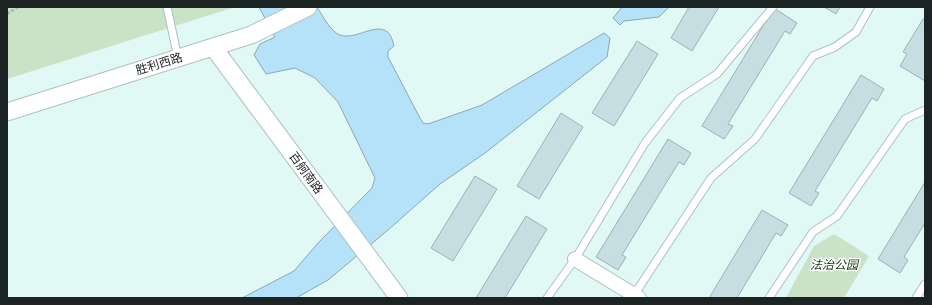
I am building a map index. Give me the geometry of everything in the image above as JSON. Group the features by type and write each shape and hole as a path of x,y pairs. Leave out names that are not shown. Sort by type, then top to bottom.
{"street":[{"name":"胜利西路","path":"7,112 251,35 308,7"},
{"name":"百舸南路","path":"213,47 399,298"},
{"path":"575,259 636,296"}],"lane":[{"path":"167,7 178,58"},
{"path":"547,298 575,259 645,143 680,98 717,74 773,7"},
{"path":"636,296 711,178 755,139 813,56 835,47 856,32 870,7"},
{"path":"769,298 813,232 837,216 905,119 925,110"},
{"path":"916,298 925,284"}],"path":[{"path":"7,14 18,7"}],"green space":[{"path":"7,7 235,7 7,79"},
{"name":"法治公园","path":"834,234 869,256 844,298 786,298 814,246"}],"water":[{"path":"259,7 317,7 330,27 340,35 347,36 372,30 385,30 390,36 394,46 388,51 388,57 420,118 423,123 428,124 482,105 604,33 610,38 607,57 485,153 440,184 328,280 296,298 242,298 294,271 318,243 372,188 375,178 338,102 315,78 295,68 266,74 254,55 260,44 275,37"},
{"path":"622,7 669,7 659,17 624,21 620,25 613,18"}],"building":[{"path":"689,7 719,7 692,51 671,38"},
{"path":"824,7 840,7 836,14"},
{"path":"774,8 797,23 790,34 785,31 728,124 733,126 724,139 702,126"},
{"path":"923,19 925,20 925,81 900,66 907,54 903,52"},
{"path":"637,41 658,54 614,126 592,113"},
{"path":"861,75 884,89 877,101 872,98 815,191 819,193 811,206 789,193"},
{"path":"561,113 583,127 539,199 517,186"},
{"path":"668,139 691,153 684,165 679,162 622,255 626,257 618,270 596,257"},
{"path":"475,176 497,189 453,261 431,248"},
{"path":"925,182 925,223 904,257 908,260 900,273 878,259"},
{"path":"762,210 788,225 781,236 776,233 737,298 709,298"},
{"path":"526,216 547,229 505,298 476,298"}]}
